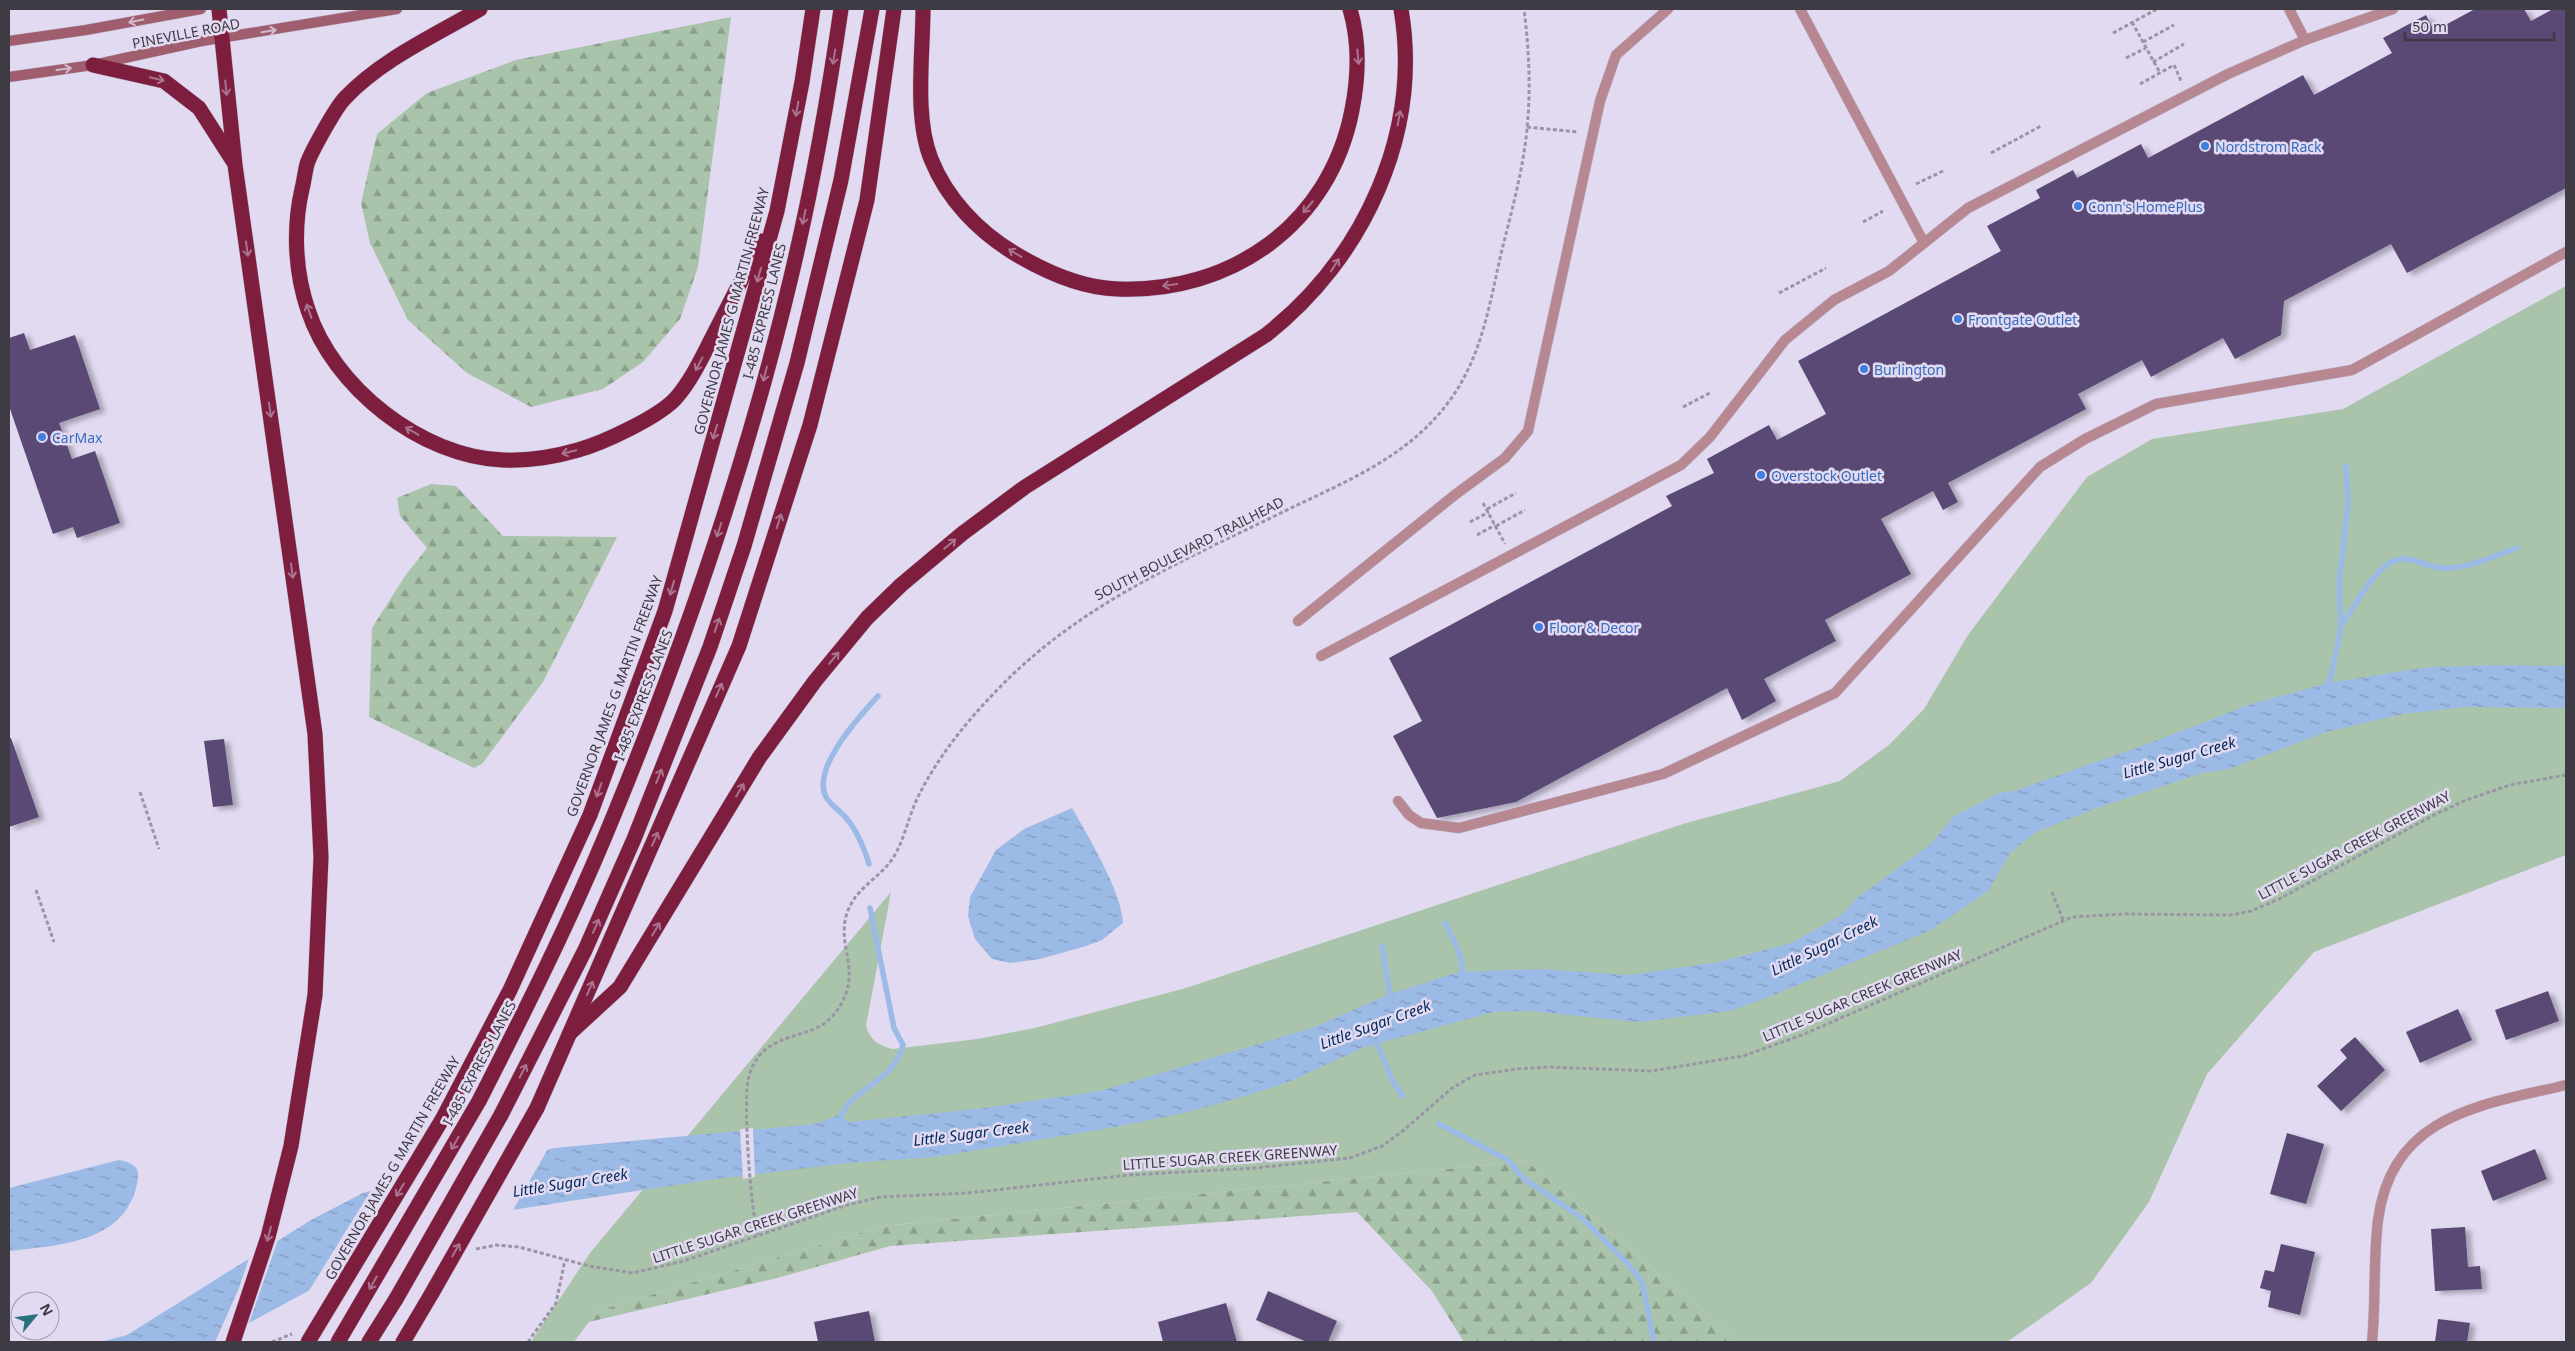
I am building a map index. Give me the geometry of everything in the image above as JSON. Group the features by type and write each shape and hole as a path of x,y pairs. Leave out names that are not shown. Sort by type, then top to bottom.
{"highway":[{"path":"219,9 235,165 315,734 321,857 315,995 291,1146 258,1272 233,1342"},
{"path":"480,9 381,66 343,100 308,162 298,208 296,242 301,283 308,312 325,346 345,376 372,404 404,427 429,442 473,456 502,460 540,459 597,445 630,428 674,399 696,369 777,211"},
{"name":"GOVERNOR JAMES G MARTIN FREEWAY","path":"308,1342 444,1118 513,983 590,815 662,620 777,211 802,82 813,9"},
{"name":"I-485 EXPRESS LANES","path":"338,1342 479,1100 540,981 610,824 700,588 760,395 791,276 814,167 841,9"},
{"path":"369,1342 396,1299 501,1115 592,933 634,840 713,638 744,546 797,363 841,180 872,9"},
{"path":"403,1342 538,1108 739,646 810,425 867,200 894,9"},
{"path":"923,9 922,104 925,137 931,159 956,204 995,241 1027,261 1080,283 1116,290 1150,288 1210,277 1242,264 1280,237 1308,208 1336,164 1347,136 1359,62 1350,9"},
{"path":"570,1033 620,987 759,758 815,681 867,618 901,586 986,516 1025,487 1266,335 1290,317 1318,288 1365,220 1376,199 1393,148 1404,92 1406,57 1401,9"},
{"path":"92,65 164,81 199,108 235,165"}],"main road":[{"name":"PINEVILLE ROAD","path":"9,41 86,30 201,9"},
{"name":"PINEVILLE ROAD","path":"9,77 92,65 202,42 397,9"}],"street":[{"path":"1298,621 1456,494 1505,458 1528,431 1600,101 1616,55 1668,9"},
{"path":"1800,9 1924,243"},
{"path":"2289,9 2305,40"},
{"path":"1321,656 1680,465 1710,437 1785,340 1834,300 1889,271 1968,208 2228,74 2305,40 2393,9"},
{"path":"1398,801 1409,815 1421,823 1459,828 1663,774 1700,757 1835,693 2040,467 2085,439 2156,404 2352,370 2566,252"},
{"path":"2372,1342 2376,1307 2378,1221 2382,1203 2394,1170 2410,1148 2436,1124 2460,1112 2566,1085"}],"path":[{"name":"SOUTH BOULEVARD TRAILHEAD","path":"758,1235 753,1216 746,1088 751,1070 765,1051 777,1042 813,1031 828,1022 839,1009 850,976 845,930 846,916 860,890 891,861 928,779 956,739 1005,682 1056,635 1108,600 1158,573 1388,459 1420,433 1447,404 1465,376 1482,337 1522,168 1528,127 1529,66 1524,9"},
{"path":"2113,33 2157,9"},
{"path":"2132,22 2160,73"},
{"path":"2143,42 2174,25"},
{"path":"2153,62 2184,44"},
{"path":"2126,58 2146,48"},
{"path":"2140,84 2174,65 2181,77 2184,96"},
{"path":"1991,153 2042,126"},
{"path":"1528,127 1574,131"},
{"path":"1916,184 1943,170"},
{"path":"1863,222 1883,211"},
{"path":"1779,293 1826,268"},
{"path":"1683,407 1710,393"},
{"path":"1470,522 1516,493"},
{"path":"1483,503 1511,554"},
{"path":"1477,535 1525,510"},
{"name":"LITTLE SUGAR CREEK GREENWAY","path":"472,1251 502,1244 608,1270 633,1273 645,1272 684,1261 846,1205 880,1197 968,1193 1129,1175 1264,1167 1350,1158 1382,1146 1404,1130 1452,1088 1475,1075 1517,1068 1548,1067 1651,1071 1743,1056 1802,1035 2063,920 2082,915 2224,915 2252,911 2279,899 2432,816 2466,800 2510,785 2566,775"},
{"path":"140,792 159,849"},
{"path":"36,890 54,942"},
{"path":"2052,892 2063,920"},
{"path":"528,1342 556,1303 566,1260"},
{"path":"272,1342 294,1334"}],"green space":[{"path":"731,17 698,267 680,319 643,362 603,389 531,407 467,373 408,320 370,243 361,203 377,134 427,93 516,60"},
{"path":"2566,286 2566,855 2314,952 2207,1074 2149,1202 2091,1283 2007,1342 1740,1342 1526,1161 884,1226 597,1311 574,1342 531,1342 590,1253 891,892 866,1026 876,1042 893,1049 977,1039 1035,1028 1186,988 1683,824 1840,781 1890,744 1924,709 1968,635 2087,477 2152,439 2343,409"},
{"path":"431,484 456,486 503,536 617,537 543,682 482,764 474,768 369,717 372,628 405,576 427,548 400,516 397,498"},
{"path":"1526,1161 1740,1342 1464,1342 1432,1291 1357,1212 890,1246 781,1277 580,1324 597,1311 884,1226"}],"water":[{"name":"Little Sugar Creek","path":"2497,665 2566,666 2566,708 2466,707 2403,714 2326,732 2229,769 2202,773 2094,809 2036,832 2010,853 1989,890 1931,930 1774,995 1730,1011 1638,1022 1530,1011 1493,1012 1365,1047 1286,1083 1235,1099 1184,1113 1110,1128 935,1157 848,1163 708,1180 499,1212 407,1242 334,1277 214,1342 100,1342 127,1335 311,1220 363,1193 416,1178 493,1163 554,1148 816,1124 839,1115 850,1122 976,1109 1100,1091 1312,1028 1390,994 1459,972 1543,969 1629,975 1719,962 1791,943 1843,914 1857,898 1931,844 1953,817 1999,793 2014,791 2158,740 2251,704 2328,683 2429,667"},
{"path":"1072,808 1111,880 1121,910 1123,923 1102,940 1040,959 1010,963 992,959 975,939 968,916 970,897 996,850 1024,829"},
{"path":"119,1160 136,1167 138,1178 132,1200 121,1216 107,1228 89,1237 70,1242 9,1251 9,1188"}],"pier":[{"path":"753,1128 755,1177 743,1179 740,1129"},
{"path":"549,1147 512,1212 467,1222 408,1244 307,1294 373,1187 415,1175 493,1161"},
{"path":"279,1237 248,1326 219,1342 215,1342 239,1288 250,1255"}],"building":[{"path":"2475,9 2524,9 2531,21 2553,9 2566,9 2566,188 2407,273 2391,244 2284,301 2281,335 2235,359 2223,338 2151,377 2142,360 2078,394 2086,409 1948,483 1958,502 1943,510 1933,491 1881,519 1911,574 1825,620 1836,641 1764,679 1776,701 1742,720 1727,688 1516,802 1437,818 1393,736 1422,721 1389,658 1672,506 1666,496 1714,473 1707,459 1769,425 1777,440 1826,414 1798,361 2001,251 1987,226 2040,198 2036,190 2073,170 2077,178 2141,144 2148,158 2303,75 2314,95 2392,53 2383,38 2426,15 2434,31"},
{"name":"CarMax","path":"24,333 30,350 75,335 100,409 59,423 72,459 95,451 120,523 77,538 73,527 53,534 9,406 9,338"},
{"path":"9,738 11,738 39,817 9,827"},
{"path":"224,739 233,805 213,807 204,741"},
{"path":"2548,991 2559,1021 2506,1040 2495,1010"},
{"path":"2458,1009 2472,1040 2420,1063 2406,1032"},
{"path":"2355,1037 2385,1070 2341,1111 2317,1086 2347,1058 2340,1050"},
{"path":"2287,1133 2324,1144 2306,1204 2270,1194"},
{"path":"2535,1149 2547,1179 2493,1201 2481,1171"},
{"path":"2465,1227 2468,1267 2480,1266 2482,1289 2435,1291 2431,1229"},
{"path":"2281,1244 2315,1252 2300,1315 2268,1307 2271,1291 2260,1288 2265,1270 2274,1272"},
{"path":"1268,1291 1337,1321 1328,1342 1307,1342 1256,1320"},
{"path":"1226,1303 1237,1342 1163,1342 1158,1322"},
{"path":"869,1311 875,1342 818,1342 814,1322"},
{"path":"2438,1319 2470,1323 2467,1342 2435,1342"}],"waterway":[{"path":"2324,690 2331,677 2341,627 2339,583 2348,505 2346,466"},
{"path":"2341,626 2375,576 2381,569 2395,560 2408,559 2435,567 2452,568 2481,561 2517,548"},
{"path":"869,864 863,846 854,829 845,816 828,800 823,785 825,772 840,743 878,696"},
{"path":"838,1123 850,1102 881,1078 894,1064 903,1045 894,1028 870,908"},
{"path":"1445,923 1460,956 1462,977"},
{"path":"1382,946 1390,994 1389,1000"},
{"name":"Little Sugar Creek","path":"1371,1040 1377,1044 1394,1084 1403,1096"},
{"path":"1439,1124 1508,1160 1523,1178 1582,1218 1628,1264 1642,1281 1654,1342"}],"place":[{"name":"Nordstrom Rack","path":"2205,146"},
{"name":"Conn's HomePlus","path":"2078,206"},
{"name":"Frontgate Outlet","path":"1958,319"},
{"name":"Burlington","path":"1864,369"},
{"name":"CarMax","path":"42,437"},
{"name":"Overstock Outlet","path":"1761,475"},
{"name":"Floor & Decor","path":"1539,627"}]}
